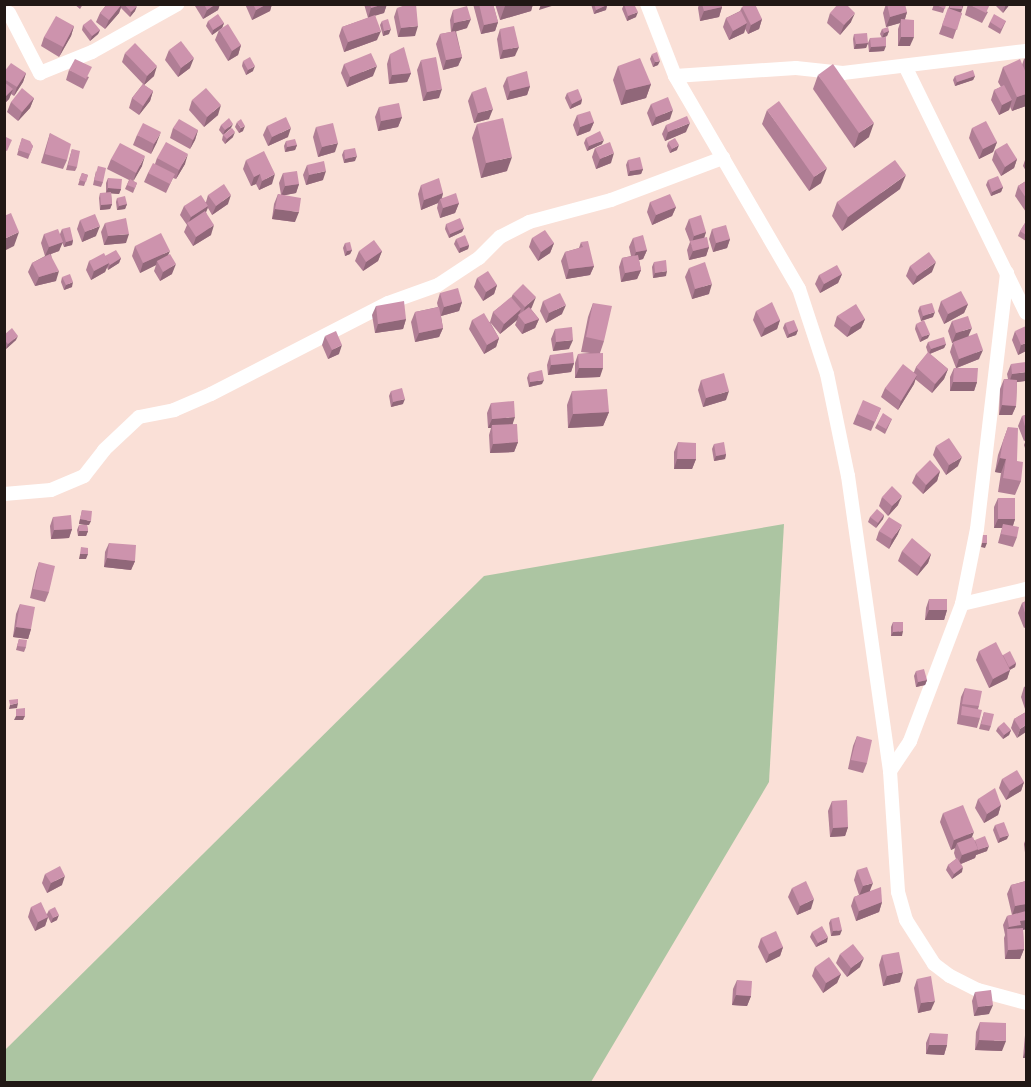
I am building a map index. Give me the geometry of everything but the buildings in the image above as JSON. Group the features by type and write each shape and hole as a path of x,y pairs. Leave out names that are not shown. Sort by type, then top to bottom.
{"street":[{"path":"9,13 40,73 92,52 178,4"},
{"path":"647,4 675,76 799,289 827,374 839,417 890,771 898,892 919,944 934,964 950,976 978,990 1026,1003"},
{"path":"675,76 796,68 843,73 1026,51"},
{"path":"904,66 1026,313"},
{"path":"4,494 51,490 84,476 104,450 139,417 174,410 211,394 388,303 438,285 479,258 500,237 529,222 611,200 723,158"},
{"path":"890,771 910,741 962,604 976,529 1007,273"},
{"path":"962,604 1026,589"}],"green space":[{"path":"784,524 769,782 591,1082 5,1082 5,1050 484,576"}]}
